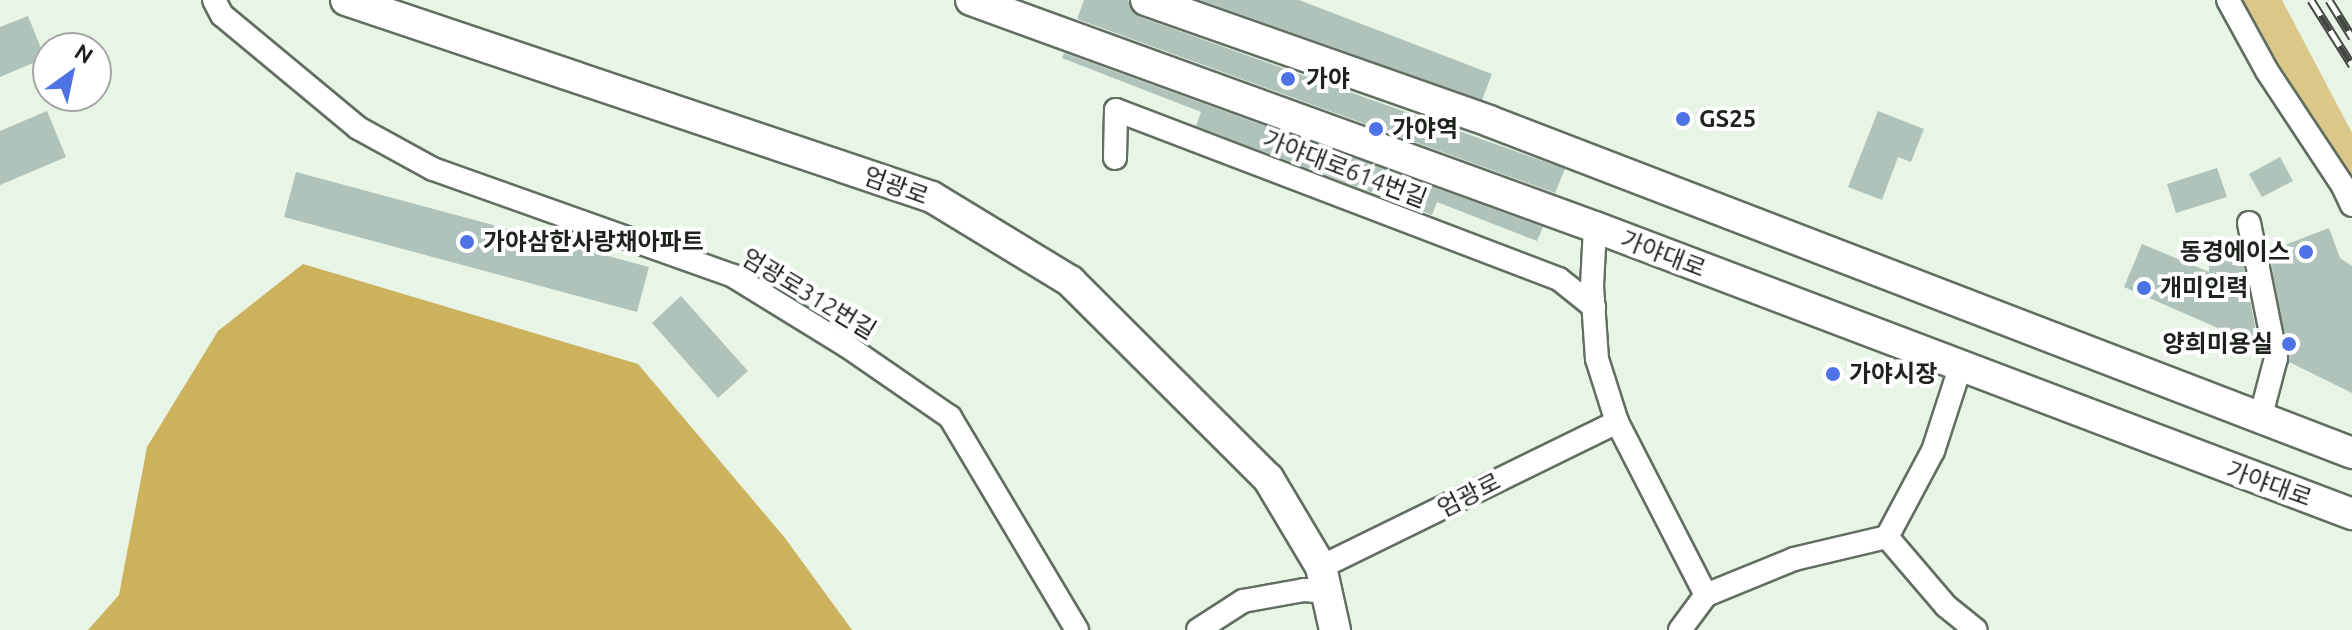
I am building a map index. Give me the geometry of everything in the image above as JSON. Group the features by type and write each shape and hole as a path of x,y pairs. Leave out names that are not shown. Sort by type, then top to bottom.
{"main road":[{"name":"엄광로","path":"346,0 932,197 1070,281 1268,478 1323,580 1335,630"},
{"name":"가야대로","path":"971,0 1595,227 1960,368 2352,514"},
{"path":"1146,0 1489,121 2352,453"},
{"path":"2294,493 2352,527"}],"street":[{"name":"엄광로312번길","path":"214,0 232,24 358,128 433,169 733,276 847,346 950,417 1077,630"},
{"path":"2228,0 2267,71 2343,186 2352,205"},
{"name":"가야대로614번길","path":"1115,158 1116,110 1559,279 1594,307"},
{"path":"2249,223 2276,358 2260,419"},
{"path":"1595,227 1597,359 1617,422 1706,595"},
{"path":"1680,630 1706,595 1794,559 1887,537 1933,451 1960,368"},
{"name":"엄광로","path":"1323,580 1617,422"},
{"path":"1887,537 1946,606 1976,630"},
{"path":"1198,630 1243,601 1304,590 1323,580"}],"shaded area":[{"path":"2235,0 2282,0 2352,133 2352,205"},
{"path":"303,264 638,364 785,538 852,630 88,630 119,595 147,447 218,331"}],"building":[{"path":"1084,0 1128,0 1132,11 1140,17 1565,169 1555,193 1077,19"},
{"path":"1200,0 1299,0 1492,74 1482,100"},
{"path":"28,16 34,32 32,32 32,63 0,77 0,27"},
{"path":"1064,53 1543,227 1537,241 1437,202 1432,215 1196,126 1201,112 1062,58"},
{"path":"1878,111 1924,129 1911,162 1898,157 1882,200 1848,187"},
{"path":"47,112 66,157 0,185 0,131"},
{"path":"2280,157 2293,181 2262,197 2249,174"},
{"path":"2217,168 2227,197 2176,213 2167,184"},
{"name":"가야삼한사랑채아파트","path":"296,172 649,267 637,312 284,217"},
{"path":"2329,228 2340,258 2352,266 2352,393 2289,362 2269,251"},
{"path":"2209,243 2239,243 2259,346 2124,287 2142,244 2209,272"},
{"path":"681,296 748,371 718,398 652,323"}],"railway":[{"path":"2311,0 2352,65"},
{"path":"2329,0 2352,37"}],"place":[{"name":"가야","path":"1288,79"},
{"name":"GS25","path":"1683,119"},
{"name":"가야역","path":"1376,129"},
{"name":"가야삼한사랑채아파트","path":"467,242"},
{"name":"동경에이스","path":"2306,252"},
{"name":"개미인력","path":"2144,288"},
{"name":"양희미용실","path":"2289,344"},
{"name":"가야시장","path":"1833,374"}]}
